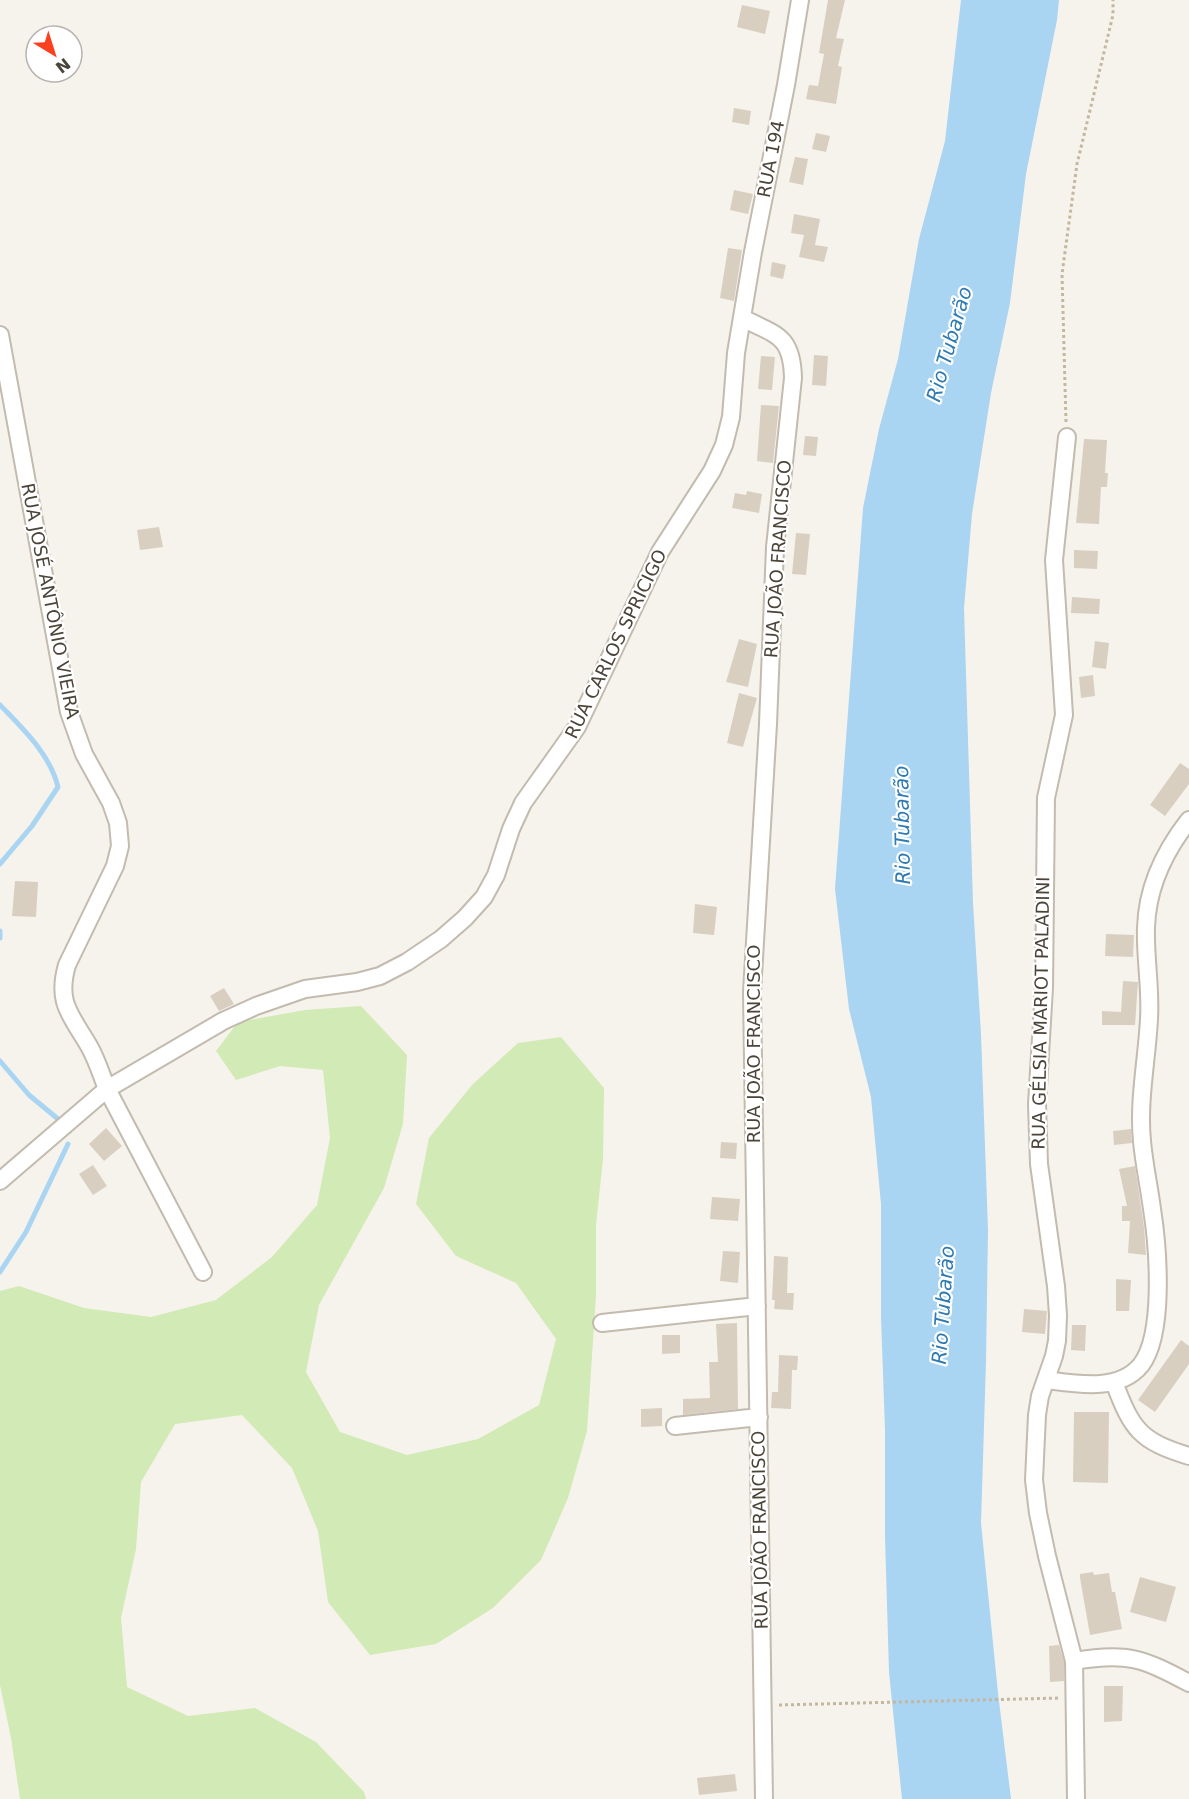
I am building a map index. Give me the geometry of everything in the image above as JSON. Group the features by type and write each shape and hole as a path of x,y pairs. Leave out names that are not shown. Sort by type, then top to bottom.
{"street":[{"name":"RUA 194","path":"742,318 800,0"},
{"name":"RUA CARLOS SPRICIGO","path":"0,1181 106,1089 223,1022 256,1006 305,989 357,982 380,976 407,962 441,939 484,897 496,875 523,803 577,727 660,552 712,471 724,444 730,417 742,318"},
{"name":"RUA JOÃO FRANCISCO","path":"742,318 778,336 788,345 793,369 775,547 768,724 752,992 764,1799"},
{"name":"RUA JOSÉ ANTÔNIO VIEIRA","path":"0,334 69,712 84,754 111,804 118,823 120,846 115,866 74,947 63,979 62,996 65,1006 96,1058 106,1089 203,1272"},
{"name":"RUA GÉLSIA MARIOT PALADINI","path":"1067,437 1054,560 1064,715 1046,798 1044,988 1036,1104 1039,1164 1058,1315 1057,1341 1047,1380 1040,1396 1037,1415 1034,1480 1047,1556 1074,1661 1076,1799"},
{"path":"1047,1380 1075,1384 1114,1382 1130,1375 1140,1366 1153,1340 1156,1318 1155,1230 1141,1131 1150,1005 1146,919 1153,882 1163,858 1189,820"},
{"path":"602,1323 757,1306"},
{"path":"1114,1382 1125,1412 1150,1442 1189,1456"},
{"path":"675,1426 759,1417"},
{"path":"1074,1661 1119,1656 1138,1659 1160,1667 1189,1683"}],"path":[{"path":"1067,437 1062,274 1077,164 1113,15 1113,0"},
{"path":"762,1705 1074,1698"}],"green space":[{"path":"361,1006 407,1055 403,1124 384,1188 319,1305 306,1372 340,1432 407,1455 478,1439 539,1405 556,1339 516,1283 456,1256 416,1204 429,1138 472,1085 518,1043 561,1037 604,1088 603,1159 596,1225 596,1296 587,1431 568,1498 541,1560 493,1608 436,1644 370,1655 328,1602 318,1531 292,1468 242,1415 175,1424 141,1482 136,1549 121,1618 127,1687 188,1716 255,1708 316,1742 364,1792 366,1799 20,1799 0,1685 0,1291 19,1286 84,1308 151,1317 216,1300 272,1257 317,1205 330,1138 323,1070 280,1066 236,1080 216,1051 238,1022 305,1010"}],"water":[{"name":"Rio Tubarão","path":"961,0 1059,0 1026,174 1010,303 991,393 972,514 964,608 973,903 981,1034 988,1230 981,1523 1011,1799 902,1799 889,1672 881,1317 881,1204 871,1097 849,1009 835,889 863,508 879,429 898,359 919,239 945,141"}],"building":[{"path":"828,0 845,0 836,38 844,39 838,66 842,67 836,104 806,99 809,85 818,86 824,54 819,53"},
{"path":"742,5 770,11 765,34 737,27"},
{"path":"734,108 751,111 749,125 732,122"},
{"path":"816,133 830,136 826,152 812,149"},
{"path":"795,157 808,159 803,185 789,182"},
{"path":"734,190 753,194 748,214 730,210"},
{"path":"794,214 820,219 815,245 828,247 824,262 799,257 804,235 791,233"},
{"path":"728,248 742,250 734,301 720,298"},
{"path":"772,262 786,265 783,279 770,276"},
{"path":"814,355 828,356 826,386 812,385"},
{"path":"761,356 775,357 772,390 758,389"},
{"path":"761,405 779,406 773,463 757,461"},
{"path":"805,436 818,437 816,456 803,455"},
{"path":"1084,439 1107,440 1105,473 1108,473 1107,487 1101,487 1099,524 1076,523"},
{"path":"747,491 762,494 759,513 732,508 735,493 746,495"},
{"path":"159,527 163,547 140,550 137,530"},
{"path":"796,533 810,534 806,575 792,574"},
{"path":"1074,550 1098,551 1097,569 1074,568"},
{"path":"1072,597 1100,599 1099,614 1071,613"},
{"path":"739,639 757,644 748,687 726,682"},
{"path":"1095,641 1109,643 1106,669 1092,667"},
{"path":"1093,675 1095,696 1081,698 1079,677"},
{"path":"739,693 757,698 743,747 727,743"},
{"path":"1180,763 1189,769 1189,784 1165,816 1150,805"},
{"path":"15,881 38,882 36,917 12,916"},
{"path":"695,904 717,907 714,935 693,933"},
{"path":"1106,934 1134,935 1133,957 1105,956"},
{"path":"1123,981 1138,982 1135,1025 1102,1025 1102,1011 1121,1012"},
{"path":"224,988 234,1004 219,1011 210,996"},
{"path":"106,1128 122,1146 104,1161 89,1144"},
{"path":"1131,1129 1132,1143 1114,1145 1113,1131"},
{"path":"721,1142 737,1143 736,1159 720,1158"},
{"path":"93,1165 107,1186 93,1195 79,1174"},
{"path":"1135,1166 1146,1255 1128,1253 1130,1221 1122,1221 1122,1206 1127,1206 1119,1169"},
{"path":"712,1197 740,1199 738,1221 710,1219"},
{"path":"723,1251 740,1252 738,1283 720,1281"},
{"path":"774,1256 788,1257 787,1293 794,1293 793,1310 774,1309 775,1300 772,1300"},
{"path":"1116,1279 1131,1280 1129,1311 1116,1311"},
{"path":"1024,1309 1047,1311 1045,1334 1022,1332"},
{"path":"737,1323 738,1409 683,1415 683,1399 710,1398 709,1362 718,1362 716,1324"},
{"path":"1072,1325 1086,1325 1085,1351 1071,1350"},
{"path":"662,1335 680,1335 680,1353 662,1354"},
{"path":"1181,1340 1189,1346 1189,1364 1155,1412 1138,1400"},
{"path":"779,1355 798,1356 797,1370 792,1370 791,1409 771,1408 772,1392 778,1392"},
{"path":"662,1408 662,1426 641,1427 641,1409"},
{"path":"1074,1412 1109,1412 1108,1483 1073,1482"},
{"path":"1093,1572 1094,1575 1109,1573 1122,1629 1090,1635 1080,1574"},
{"path":"1140,1577 1176,1587 1166,1622 1130,1612"},
{"path":"1059,1645 1064,1662 1064,1681 1050,1682 1049,1646"},
{"path":"1104,1686 1123,1686 1122,1721 1104,1722"},
{"path":"735,1774 737,1791 699,1795 697,1778"}],"waterway":[{"path":"0,705 42,753 58,787 32,826 0,864"},
{"path":"0,931 0,938"},
{"path":"0,1061 29,1095 58,1119"},
{"path":"0,1272 26,1232 68,1144"}]}
